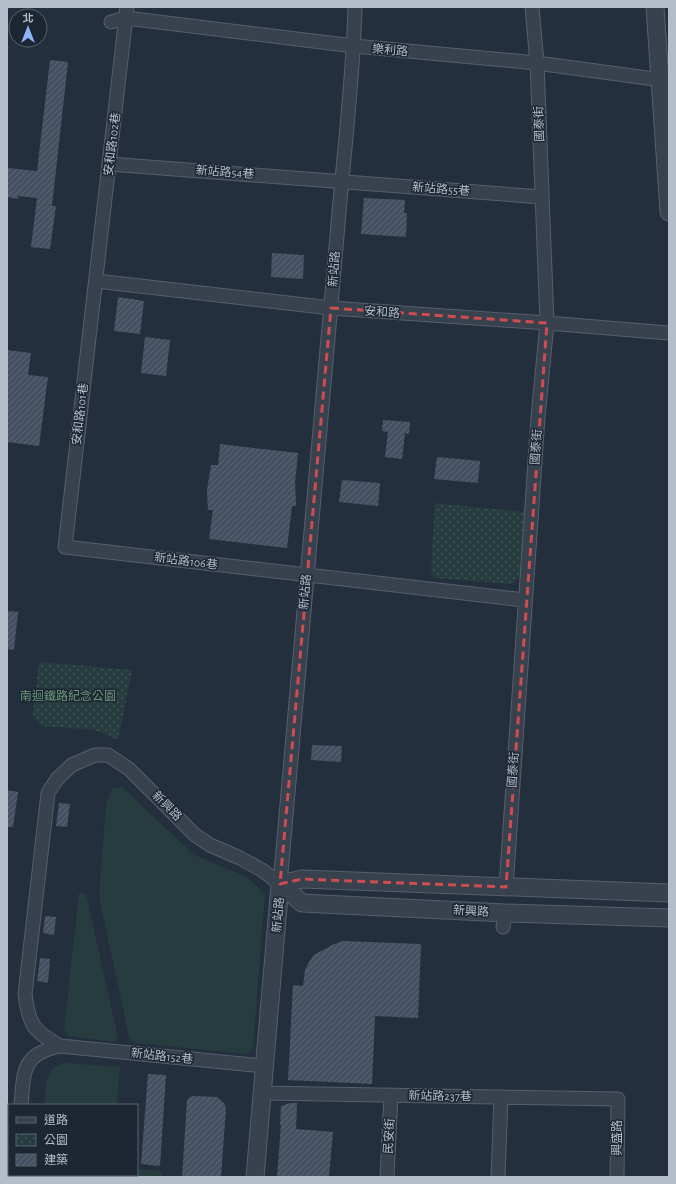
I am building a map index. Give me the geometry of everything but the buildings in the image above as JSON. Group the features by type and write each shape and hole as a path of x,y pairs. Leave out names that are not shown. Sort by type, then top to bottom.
{"street":[{"name":"新站路","path":"255,1177 354,46 355,7"},
{"name":"國泰街","path":"506,887 524,600 547,322 537,64 532,7"},
{"path":"655,7 664,81 669,212"},
{"name":"樂利路","path":"111,22 127,13 354,46 537,64 664,81"},
{"name":"安和路102巷","path":"96,281 127,13"},
{"name":"新站路54巷","path":"109,164 341,181"},
{"name":"新站路55巷","path":"341,181 542,197"},
{"name":"安和路","path":"96,281 331,308 547,322 669,334"},
{"name":"安和路101巷","path":"65,547 96,281"},
{"name":"新站路106巷","path":"65,547 524,600"},
{"name":"新興路","path":"60,1046 46,1038 35,1029 28,1016 25,994 48,793 57,779 72,765 95,755 108,755 128,769 195,835 210,845 240,858 262,870 302,903 504,920 669,918"},
{"name":"新興路","path":"280,884 302,879 669,893"},
{"path":"21,1104 24,1075 28,1063 33,1057 46,1049 60,1046"},
{"name":"新站路152巷","path":"60,1046 264,1066"},
{"name":"新站路237巷","path":"262,1093 618,1099"},
{"name":"民安街","path":"387,1177 391,1095"},
{"path":"498,1177 501,1097"},
{"name":"興盛路","path":"617,1177 618,1099"}],"highlighted area":[{"path":"331,308 547,323 506,887 302,879 280,884"}],"green space":[{"path":"435,503 525,512 521,575 511,584 435,578 431,571"},
{"name":"南迴鐵路紀念公園","path":"39,662 132,670 118,740 95,730 42,726 33,715"},
{"path":"122,787 194,855 245,876 265,894 253,1048 247,1054 134,1043 129,1037 99,897 106,804 112,788"},
{"path":"79,893 86,894 118,1038 114,1042 69,1036 64,1030"},
{"path":"65,1063 120,1067 117,1104 45,1104 47,1079 49,1073 58,1065"},
{"path":"138,1169 162,1171 162,1177 37,1177 138,1176"}]}
